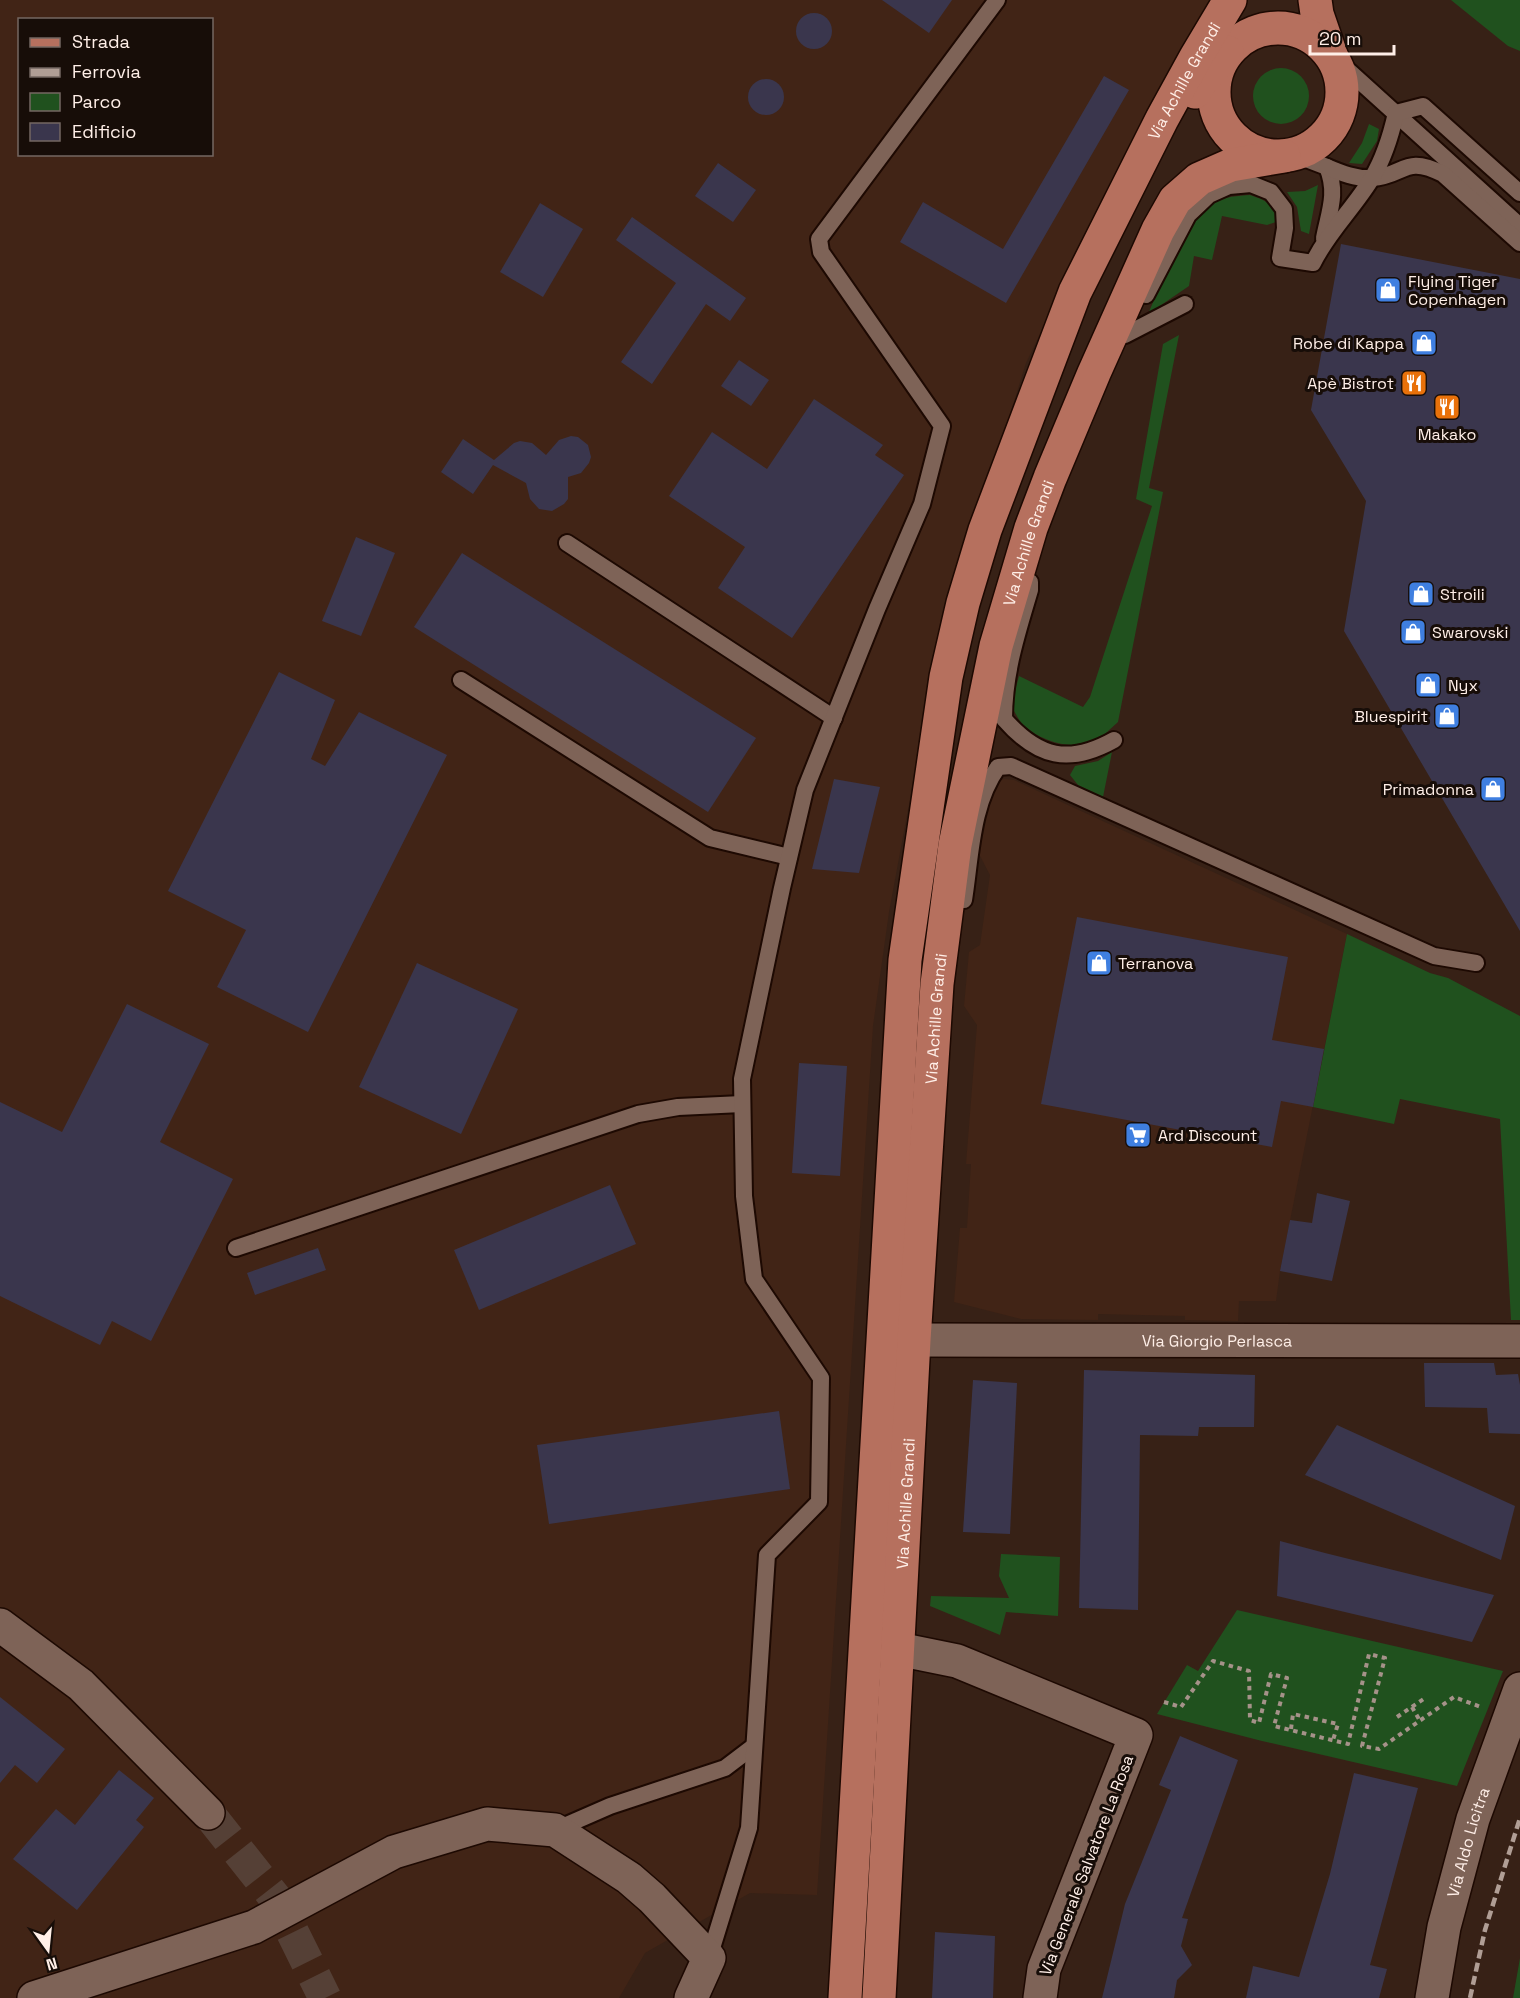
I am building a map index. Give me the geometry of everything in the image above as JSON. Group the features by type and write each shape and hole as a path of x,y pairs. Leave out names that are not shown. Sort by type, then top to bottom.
{"main road":[{"name":"Via Achille Grandi","path":"844,1998 905,960 946,677 963,603 985,530 1042,374 1075,292 1162,119 1230,0"},
{"name":"Via Achille Grandi","path":"938,737 982,590 1057,381 1102,274 1199,84 1230,48 1246,11 1254,0"},
{"path":"1315,0 1317,14 1331,55 1339,69 1342,84 1342,100 1331,129 1308,149 1289,155 1263,155 1243,146 1227,132 1217,113 1213,92 1217,71 1230,48 1249,34 1267,28 1285,27 1303,32 1319,42 1331,55"},
{"name":"Via Achille Grandi","path":"879,1998 914,1340 937,984 956,845 996,646 1031,528 1050,478 1158,230 1175,201 1199,179 1231,165 1289,155"}],"street":[{"name":"Via Giorgio Perlasca","path":"914,1340 1520,1341"},
{"path":"0,1624 81,1685 208,1813"},
{"name":"Via Generale Salvatore La Rosa","path":"898,1649 957,1661 1136,1734 1044,1969 1040,1998"},
{"name":"Via Aldo Licitra","path":"1432,1998 1443,1927 1473,1819 1520,1689"},
{"path":"34,1998 254,1928 394,1852 487,1824 555,1830 629,1878 652,1898 709,1958 691,1998"}],"lane":[{"path":"709,1958 749,1828 767,1556 819,1502 821,1378 754,1279 744,1196 742,1079 805,790 922,504 942,426 821,252 819,239 997,0"},
{"path":"1331,55 1520,226"},
{"path":"1396,113 1423,105 1520,193"},
{"path":"1050,478 1086,434 1125,335 1188,215 1209,195 1229,186 1251,184 1271,192 1284,209 1280,258 1313,264 1322,245 1372,178 1391,138 1396,113"},
{"path":"1289,155 1310,159 1350,176 1372,178 1417,165 1432,168 1443,174 1520,243"},
{"path":"1322,245 1334,194 1327,167"},
{"path":"1125,335 1185,304"},
{"path":"1031,528 1030,590 1008,665 1004,693 1004,719 1017,734 1050,753 1080,755 1096,750 1114,740"},
{"path":"567,543 834,718"},
{"path":"461,680 710,838 789,857"},
{"path":"944,931 963,905 978,811 987,781 998,767 1011,766 1434,956 1476,963"},
{"path":"236,1248 638,1114 678,1107 742,1104"},
{"path":"555,1830 610,1806 725,1768 754,1746"}],"path":[{"path":"1164,1702 1181,1707 1213,1661 1249,1671 1250,1720 1259,1723 1271,1674 1287,1678 1275,1725 1348,1744 1369,1654 1384,1658 1362,1746 1379,1749 1454,1697 1488,1710"},
{"path":"1397,1717 1425,1698"},
{"path":"1412,1707 1420,1721"},
{"path":"1291,1729 1293,1714 1338,1724 1333,1740"}],"shaded area":[{"path":"0,0 1220,0 1151,102 1026,363 939,642 889,912 873,1026 817,1895 750,1893 645,1953 619,1998 0,1998"},
{"name":"Ard Discount","path":"1004,779 1014,780 1347,934 1276,1301 1239,1301 1238,1321 1185,1320 1185,1316 1098,1314 1098,1320 1021,1319 954,1302 960,1228 967,1228 971,1164 966,1164 977,1025 964,1006 969,952 980,945 990,875 979,854 994,783"}],"green space":[{"path":"1451,0 1520,0 1520,51 1508,46"},
{"path":"1275,68 1287,68 1301,76 1309,90 1307,107 1301,116 1287,124 1275,124 1258,112 1253,102 1253,90 1265,73"},
{"path":"1369,124 1379,129 1377,141 1362,164 1349,163 1362,143"},
{"path":"1318,185 1309,234 1301,231 1297,207 1287,192 1305,191"},
{"path":"1250,195 1272,207 1276,222 1267,225 1222,216 1212,260 1194,256 1189,286 1148,314 1174,253 1202,212 1218,201"},
{"path":"1179,335 1149,488 1163,492 1118,722 1103,736 1092,742 1075,745 1056,743 1038,736 1024,726 1011,706 1019,676 1083,707 1090,697 1152,506 1136,499 1163,344"},
{"path":"1112,752 1103,797 1078,785 1070,775 1075,766 1098,761"},
{"path":"1347,934 1430,973 1448,978 1520,1016 1520,1320 1511,1320 1500,1119 1400,1099 1394,1124 1313,1107"},
{"path":"1001,1554 1060,1557 1058,1616 1006,1612 1000,1635 930,1606 931,1596 1009,1598 999,1576"},
{"path":"1237,1610 1503,1671 1457,1786 1157,1714 1187,1665 1198,1671"},
{"path":"1520,1958 1520,1998 1513,1998"}],"building":[{"path":"882,0 952,0 929,33"},
{"path":"814,13 827,18 832,31 827,44 814,49 801,44 796,31 801,18"},
{"path":"1104,76 1129,90 1006,303 900,242 923,202 1003,249"},
{"path":"766,79 779,84 784,97 779,110 766,115 753,110 748,97 753,84"},
{"path":"718,163 756,190 733,222 695,196"},
{"path":"540,203 583,229 543,297 500,272"},
{"path":"632,217 746,298 730,321 706,304 652,384 621,362 676,283 616,240"},
{"path":"1341,244 1520,279 1520,931 1344,631 1366,501 1311,410"},
{"path":"739,360 769,380 751,406 721,386"},
{"path":"814,399 883,445 875,455 904,475 792,638 718,588 745,547 669,496 712,432 767,469"},
{"path":"571,436 578,437 588,445 591,457 581,473 568,477 568,499 552,511 539,509 530,499 526,483 493,465 473,494 441,472 463,439 494,460 514,443 520,441 532,443 546,455 559,440"},
{"path":"356,537 395,553 361,636 322,621"},
{"path":"462,553 756,738 708,812 414,627"},
{"path":"279,672 335,700 311,759 325,766 359,712 447,755 308,1032 217,987 246,930 168,891"},
{"path":"834,779 880,787 859,873 812,869"},
{"path":"1077,917 1288,957 1272,1040 1324,1049 1313,1107 1281,1101 1272,1147 1041,1104"},
{"path":"417,963 518,1009 461,1134 359,1087"},
{"path":"127,1004 209,1044 160,1142 233,1179 151,1341 112,1321 100,1345 0,1296 0,1102 62,1132"},
{"path":"799,1063 847,1066 840,1176 792,1173"},
{"path":"610,1185 636,1244 479,1310 454,1250"},
{"path":"1317,1193 1350,1201 1332,1281 1280,1271 1290,1220 1312,1223"},
{"path":"318,1248 326,1270 255,1295 247,1273"},
{"path":"1424,1363 1494,1363 1496,1375 1518,1374 1520,1434 1489,1433 1487,1408 1425,1407"},
{"path":"1084,1370 1255,1375 1254,1427 1199,1427 1198,1436 1140,1435 1138,1610 1079,1608"},
{"path":"973,1380 1017,1383 1010,1534 963,1532"},
{"path":"779,1411 790,1489 549,1524 537,1445"},
{"path":"1337,1425 1515,1506 1501,1560 1305,1475"},
{"path":"1280,1541 1494,1595 1472,1642 1277,1596"},
{"path":"0,1697 65,1749 37,1783 15,1765 0,1783"},
{"path":"1180,1736 1238,1760 1182,1918 1188,1919 1181,1946 1192,1965 1177,1980 1174,1998 1102,1998 1125,1904 1171,1790 1159,1785"},
{"path":"119,1770 154,1798 136,1820 144,1827 77,1910 13,1859 56,1809 75,1825"},
{"path":"1354,1773 1418,1788 1370,1965 1387,1969 1379,1998 1246,1998 1253,1966 1299,1977 1330,1874"},
{"path":"935,1932 995,1936 993,1998 932,1998"}],"tunnel":[{"path":"208,1813 276,1899 325,1998"}],"railway":[{"path":"1470,1998 1485,1930 1520,1818"}],"place":[{"name":"Flying Tiger Copenhagen","path":"1388,290"},
{"name":"Robe di Kappa","path":"1424,343"},
{"name":"Apè Bistrot","path":"1414,383"},
{"name":"Makako","path":"1447,407"},
{"name":"Stroili","path":"1421,594"},
{"name":"Swarovski","path":"1413,632"},
{"name":"Nyx","path":"1428,685"},
{"name":"Bluespirit","path":"1447,716"},
{"name":"Primadonna","path":"1493,789"},
{"name":"Terranova","path":"1099,963"},
{"name":"Ard Discount","path":"1138,1135"}]}
